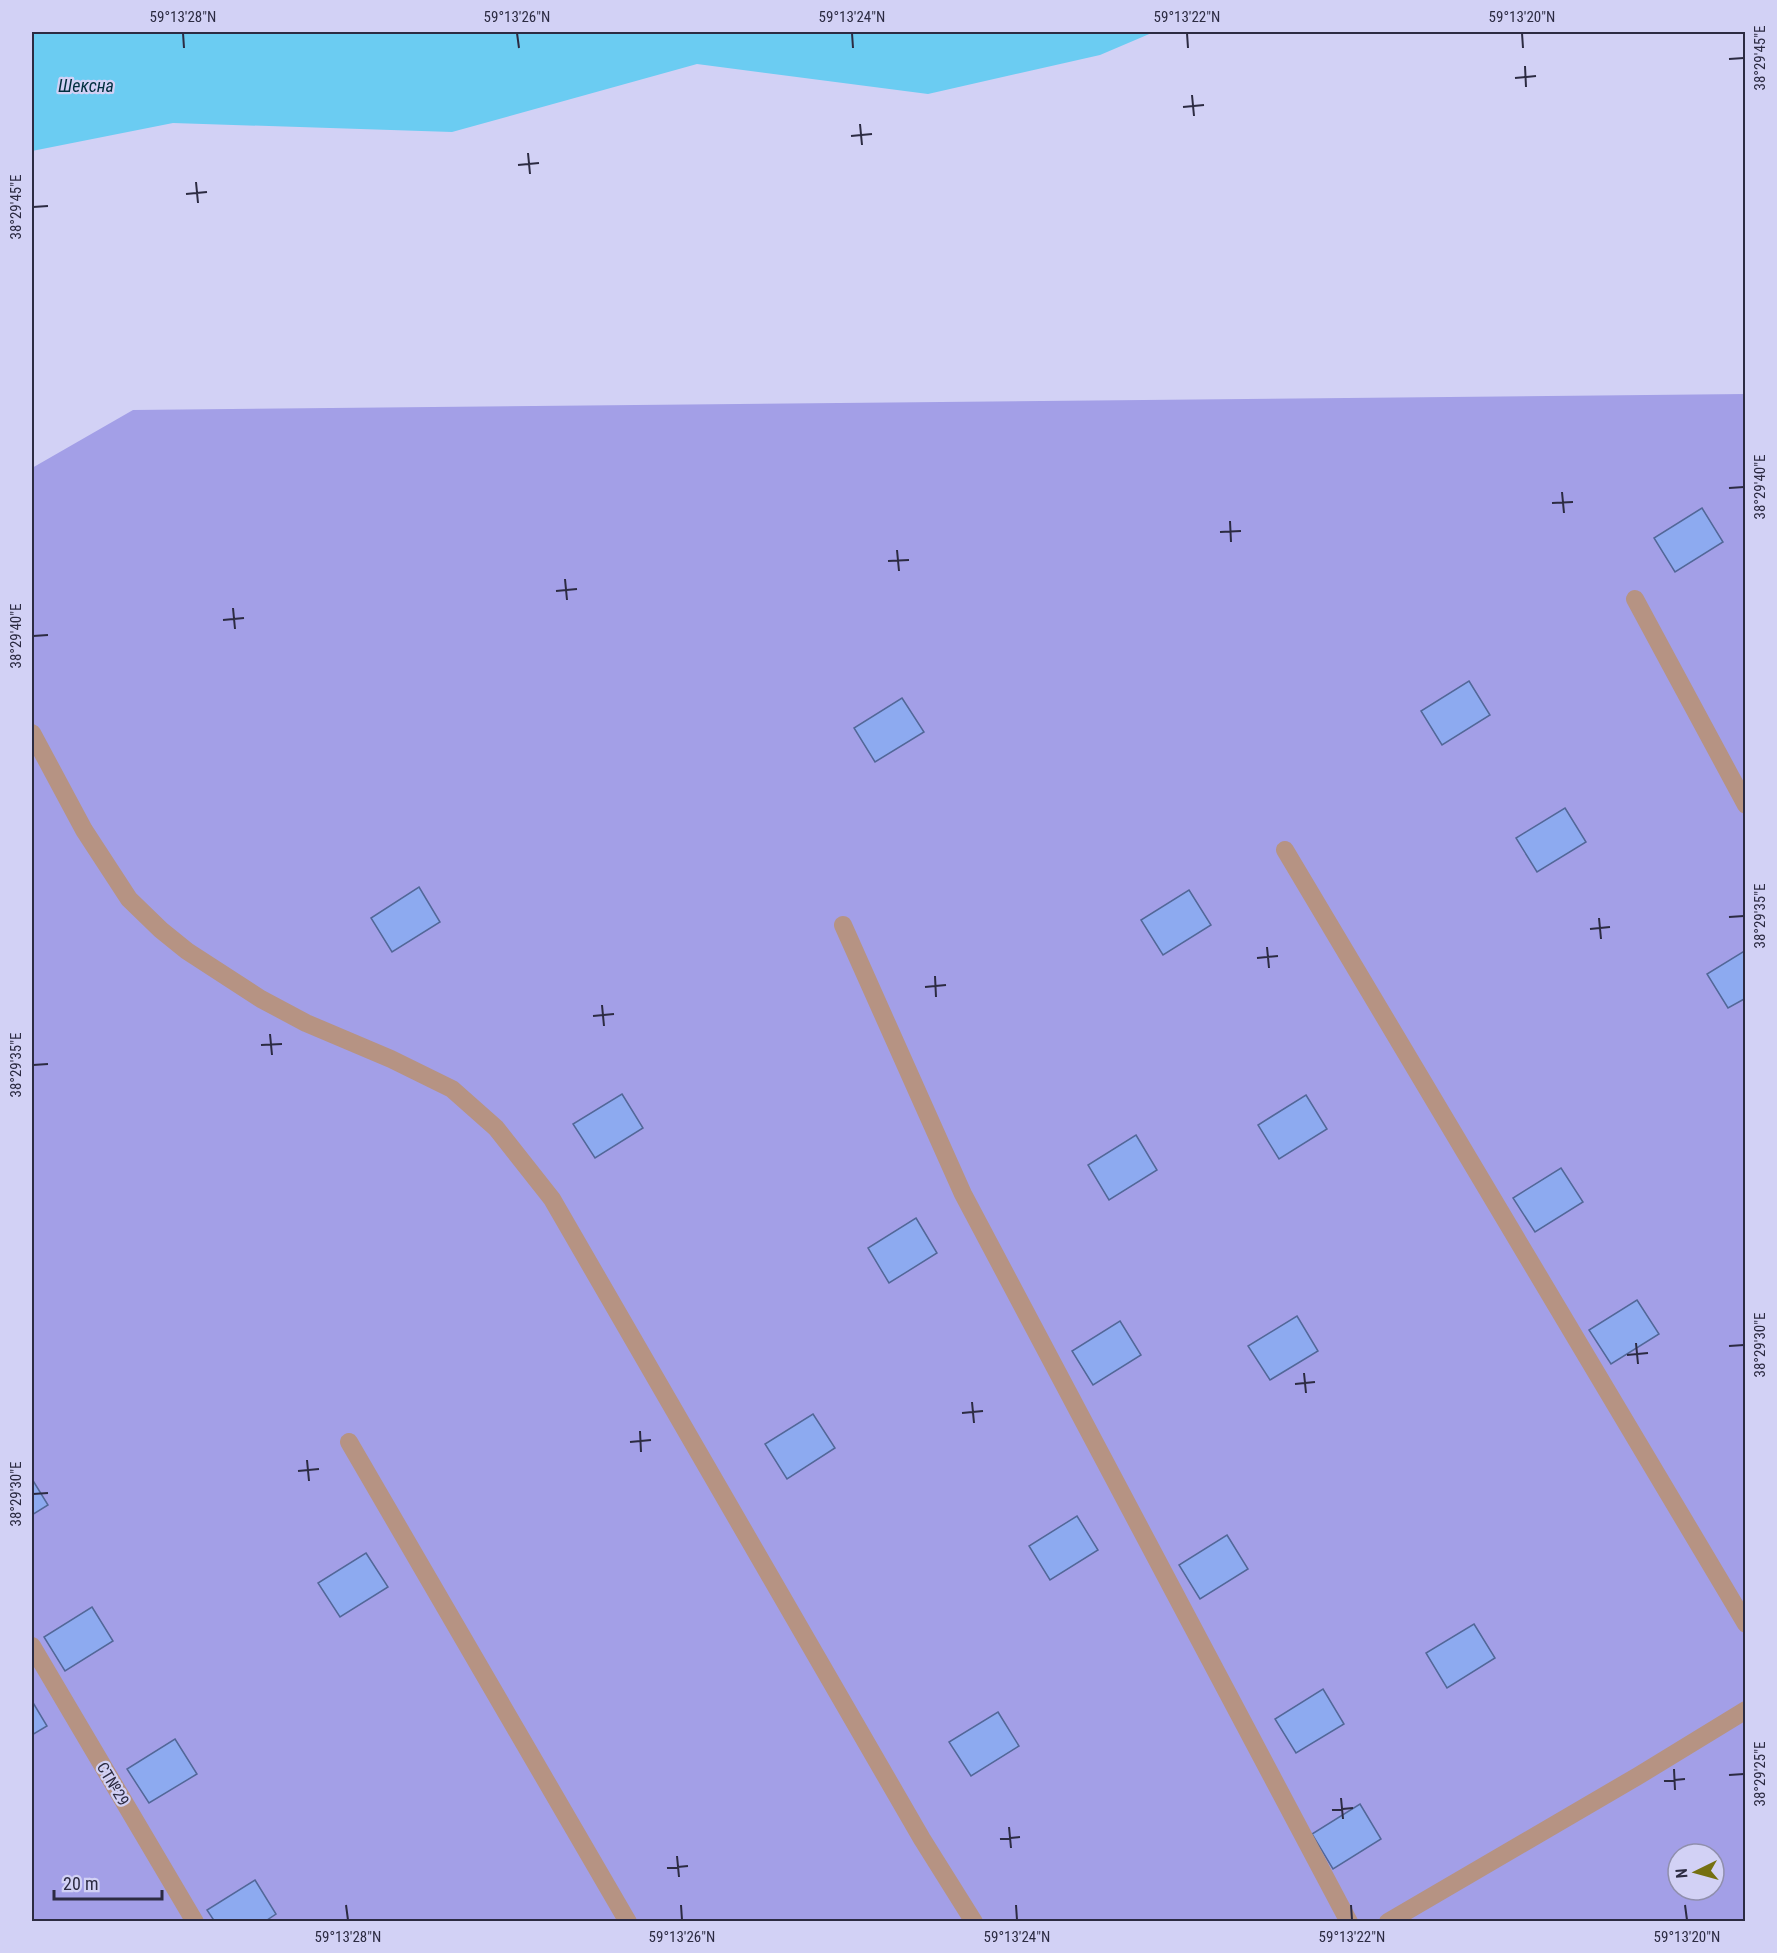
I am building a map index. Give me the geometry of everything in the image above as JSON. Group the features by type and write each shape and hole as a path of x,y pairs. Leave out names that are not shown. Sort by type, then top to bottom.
{"street":[{"path":"1635,599 1746,805"},
{"path":"32,734 84,830 129,899 161,930 187,951 261,999 306,1023 391,1059 452,1089 496,1128 552,1199 922,1839 974,1922"},
{"path":"1285,850 1746,1624"},
{"path":"843,925 963,1194 1349,1922"},
{"path":"349,1442 628,1922"},
{"name":"СТ№29","path":"32,1646 195,1922"},
{"path":"1388,1922 1746,1710"}],"shaded area":[{"path":"1745,394 1745,1921 32,1921 32,468 133,410"}],"water":[{"name":"Шексна","path":"32,32 1154,32 1100,55 928,94 697,64 452,132 173,123 32,151"}],"building":[{"path":"1702,508 1723,542 1675,572 1654,538"},
{"path":"1469,681 1490,715 1442,745 1421,711"},
{"path":"902,698 924,732 875,762 854,728"},
{"path":"1565,808 1586,842 1537,872 1516,838"},
{"path":"419,887 440,922 392,952 371,918"},
{"path":"1189,890 1211,925 1163,955 1141,920"},
{"path":"1746,950 1746,998 1728,1008 1707,974"},
{"path":"622,1094 643,1128 595,1158 573,1124"},
{"path":"1306,1095 1327,1129 1279,1159 1258,1125"},
{"path":"1136,1135 1157,1170 1109,1200 1088,1165"},
{"path":"1561,1168 1583,1202 1535,1232 1513,1198"},
{"path":"916,1218 937,1253 889,1283 868,1248"},
{"path":"1637,1300 1659,1334 1611,1364 1589,1330"},
{"path":"1297,1316 1318,1351 1270,1380 1248,1346"},
{"path":"1120,1321 1141,1355 1093,1385 1072,1351"},
{"path":"813,1414 835,1448 787,1479 765,1444"},
{"path":"32,1479 48,1505 32,1515"},
{"path":"1077,1516 1098,1550 1050,1580 1029,1546"},
{"path":"1227,1535 1248,1569 1200,1599 1179,1565"},
{"path":"366,1553 388,1587 340,1617 318,1583"},
{"path":"92,1607 113,1641 65,1671 44,1637"},
{"path":"1474,1624 1495,1658 1447,1688 1426,1653"},
{"path":"1323,1689 1344,1724 1296,1753 1275,1719"},
{"path":"32,1701 47,1726 32,1735"},
{"path":"998,1712 1019,1746 971,1776 949,1742"},
{"path":"175,1739 197,1774 149,1803 127,1769"},
{"path":"1360,1804 1381,1839 1333,1869 1312,1834"},
{"path":"255,1880 276,1914 264,1922 215,1922 207,1910"}]}
